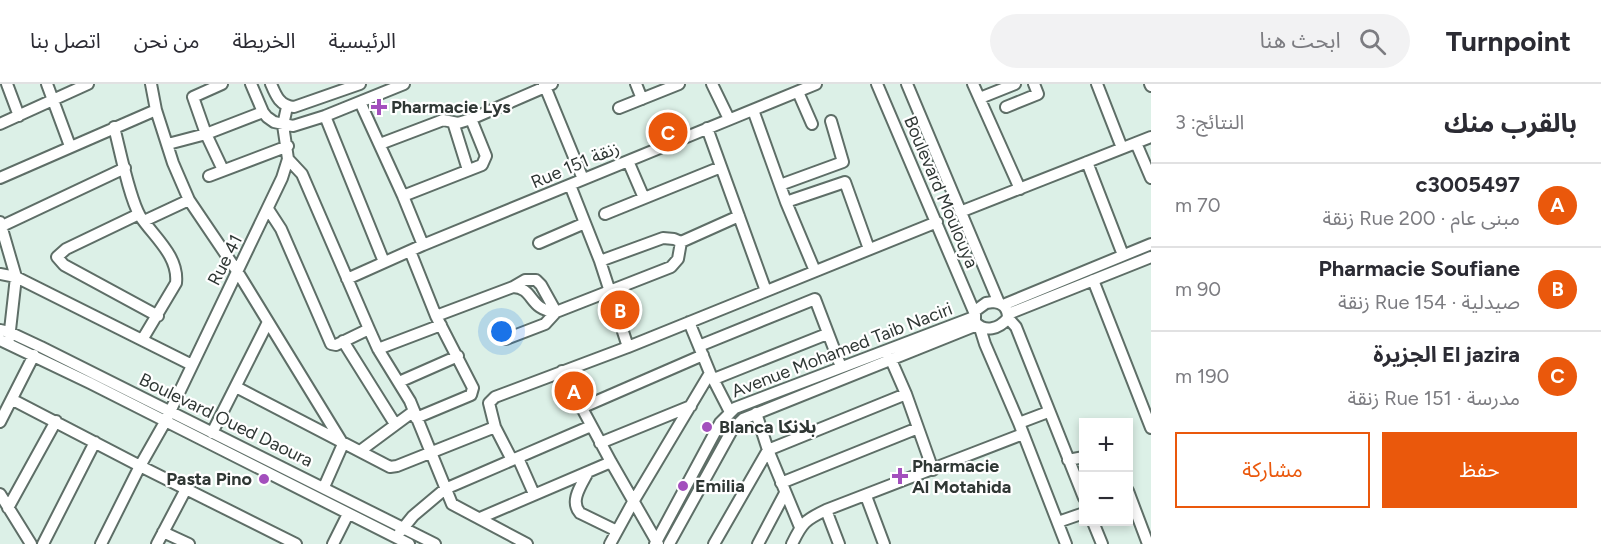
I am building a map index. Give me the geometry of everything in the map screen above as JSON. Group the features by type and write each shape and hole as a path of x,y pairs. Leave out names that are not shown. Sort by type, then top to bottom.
{"street":[{"path":"7,84 19,116"},
{"path":"47,84 70,146"},
{"path":"0,124 88,84"},
{"path":"151,84 156,110 181,184 189,200 325,411 343,444"},
{"path":"222,84 208,87 193,97 206,134 223,170"},
{"path":"251,84 263,112 274,122 283,125 305,123 404,84"},
{"path":"271,84 275,95 287,107 302,106 360,84"},
{"path":"636,84 642,99"},
{"path":"619,108 679,84"},
{"path":"712,84 729,119"},
{"name":"Boulevard Moulouya","path":"877,84 937,222 1066,544"},
{"name":"Boulevard Moulouya","path":"907,84 960,212 1005,310 1016,327 1079,488"},
{"path":"973,84 1020,189"},
{"path":"980,98 1015,84"},
{"path":"1006,106 1038,94 1034,84"},
{"path":"1097,84 1122,148"},
{"path":"380,144 443,120 453,122 471,118 547,85 583,179"},
{"name":"Rue 151 زنقة","path":"347,279 423,245 812,85"},
{"path":"798,92 812,124"},
{"path":"360,102 404,195 423,245"},
{"name":"Rue 41","path":"101,544 165,422 282,178 288,159 288,146 283,125 287,107"},
{"path":"0,178 156,110"},
{"path":"753,110 786,202 815,271"},
{"path":"168,144 206,134 263,112"},
{"path":"325,116 384,262"},
{"path":"404,195 482,165 486,156 471,118"},
{"path":"831,121 843,162 845,182 869,249"},
{"path":"453,122 468,171"},
{"path":"114,127 142,218 170,256 177,275 176,283 142,340"},
{"path":"708,128 766,291"},
{"path":"960,212 1151,137"},
{"path":"1136,143 1151,178"},
{"path":"209,176 288,146"},
{"path":"288,159 302,174 378,349 399,382 415,414 429,453 452,504 527,544"},
{"path":"628,161 644,198"},
{"path":"780,185 843,162"},
{"path":"1087,162 1123,255"},
{"path":"605,214 721,167"},
{"path":"4,342 16,277 1,224 125,168"},
{"path":"786,202 845,182"},
{"path":"570,185 600,261 628,347"},
{"path":"158,316 64,265 57,257 66,249 189,200"},
{"path":"268,209 281,229 331,344 336,345 369,329"},
{"path":"600,261 663,238 681,242 739,216"},
{"path":"534,494 495,427 489,403 495,397 628,347 937,222"},
{"path":"539,243 585,223"},
{"path":"506,339 545,324 556,312 671,267 678,259 681,242"},
{"path":"1005,310 1151,244"},
{"path":"360,451 395,424 415,414 454,404 473,392 458,356 438,320 410,251"},
{"path":"1005,310 1002,324 995,327 987,329 977,321 979,308 986,303 1005,310 1150,260"},
{"path":"0,274 16,277 192,365"},
{"path":"1093,280 1151,428"},
{"path":"378,349 513,287 520,287 526,291 540,308 556,312"},
{"path":"581,408 815,299 841,367"},
{"name":"Avenue Mohamed Taib Naciri","path":"669,544 732,430 743,419 889,354 977,321"},
{"path":"212,433 268,322"},
{"path":"689,322 730,412"},
{"name":"Boulevard Oued Daoura","path":"5,331 170,411 282,469 324,487 435,544"},
{"path":"610,544 691,406 712,376 827,334"},
{"path":"343,341 395,424"},
{"name":"Boulevard Oued Daoura","path":"4,342 409,544"},
{"path":"889,354 933,470"},
{"name":"Avenue Mohamed Taib Naciri","path":"656,543 720,423 730,412 743,404 841,367 889,354"},
{"path":"0,422 34,355"},
{"path":"399,382 458,356"},
{"path":"562,371 656,543"},
{"path":"236,387 343,444 385,465 394,467 495,427"},
{"path":"714,544 768,450 906,394"},
{"path":"13,400 282,541 296,544"},
{"path":"600,442 691,406"},
{"path":"1018,423 1048,412"},
{"path":"756,413 768,450 800,527"},
{"path":"8,508 56,421"},
{"path":"396,537 423,506 445,489 591,426"},
{"path":"758,544 783,488 918,428"},
{"path":"792,544 806,520 826,510 1023,434"},
{"path":"43,544 95,442"},
{"path":"324,487 343,444"},
{"path":"1068,460 1079,458"},
{"path":"480,518 611,462"},
{"path":"588,472 574,501 576,508 580,513 617,531"},
{"path":"157,544 186,489"},
{"path":"0,494 31,544"},
{"path":"866,496 884,544"},
{"path":"1133,504 1148,544"},
{"path":"826,510 839,544"},
{"path":"333,544 348,514"},
{"path":"1058,522 1079,514"},
{"path":"1095,526 1102,544"},
{"path":"163,532 189,544"}],"place":[{"name":"Pharmacie Lys","path":"379,107"},
{"name":"El jazira الجزيرة","path":"668,132"},
{"name":"Pharmacie Soufiane","path":"620,310"},
{"name":"c3005497","path":"574,391"},
{"name":"Blanca بلانكا","path":"707,427"},
{"name":"Pharmacie Al Motahida","path":"900,476"},
{"name":"Pasta Pino","path":"264,479"},
{"name":"Emilia","path":"683,486"}]}
